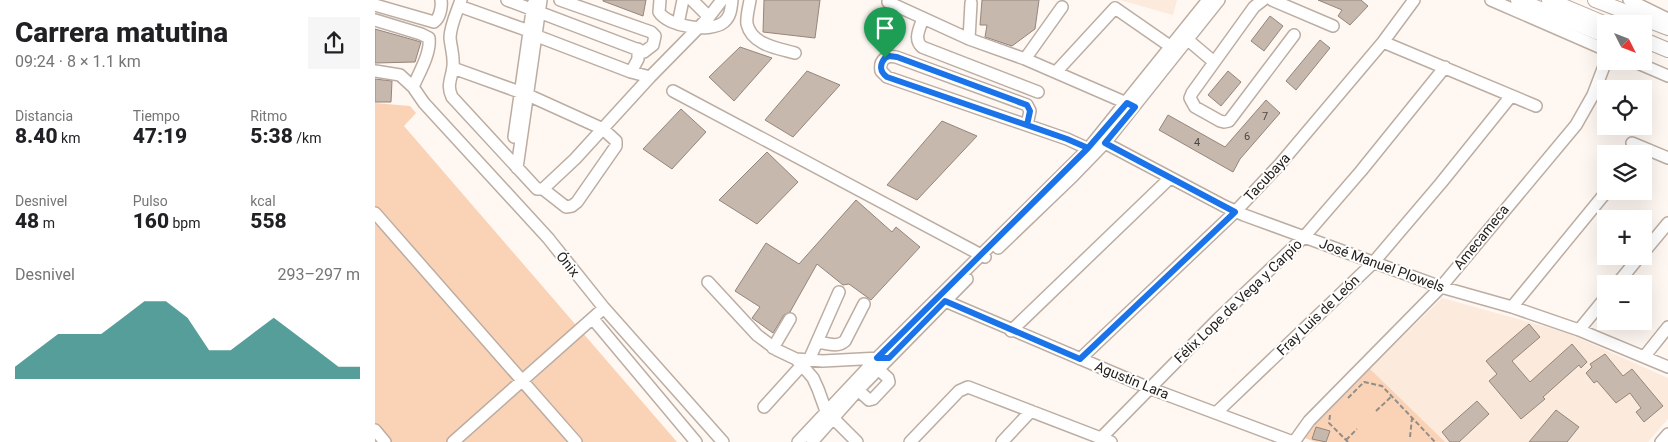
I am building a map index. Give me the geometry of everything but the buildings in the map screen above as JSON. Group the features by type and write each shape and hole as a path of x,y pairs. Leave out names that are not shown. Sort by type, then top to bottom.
{"main road":[{"path":"1518,0 1597,32"},
{"path":"1549,0 1597,20"},
{"path":"1595,0 1668,28"},
{"path":"1653,44 1668,52"},
{"path":"1653,51 1668,52"}],"street":[{"path":"507,0 536,7 644,52 650,49 655,41 653,33 579,3 560,0"},
{"path":"514,165 536,7 541,0"},
{"path":"660,0 659,9 661,15 671,23 698,28 723,23 730,14 732,0"},
{"path":"543,189 575,159 722,0"},
{"path":"750,0 747,22 750,31 756,39 767,46 795,53"},
{"path":"812,442 830,415 878,364 1092,151 1175,49 1208,0"},
{"path":"1175,49 1190,37 1219,0"},
{"path":"1263,0 1254,7 1192,93 1190,98 1195,106 1220,121 1224,122 1232,117 1294,35"},
{"path":"1272,0 1333,26"},
{"name":"Tacubaya","path":"1080,359 1235,212 1280,164 1383,42 1415,0"},
{"path":"1491,0 1597,46"},
{"path":"1629,0 1668,18"},
{"path":"887,2 969,39 1025,59 1131,105"},
{"path":"375,4 434,22 437,20 441,3"},
{"path":"453,68 524,94 603,129 616,141 616,146 577,202 572,206 566,207 543,189 537,189 452,96 449,85 454,57 450,32 460,3 533,34 631,72 650,77"},
{"path":"677,24 689,3 709,16"},
{"path":"969,39 971,3"},
{"path":"1025,59 1061,7"},
{"path":"1055,72 1115,8 1175,49"},
{"path":"923,18 917,38 918,43 922,47 1038,92"},
{"path":"375,20 429,38 425,58 413,87 400,75 375,72"},
{"path":"1190,37 1217,58"},
{"path":"1383,42 1536,106"},
{"path":"631,72 638,59 638,49"},
{"path":"1027,125 1030,111 1027,105 897,57 889,56 881,64 881,71 887,77 1067,139 1092,151"},
{"name":"Félix Lope de Vega y Carpio","path":"1106,440 1149,388 1304,237 1445,68"},
{"name":"Amecameca","path":"1293,442 1315,415 1441,287 1576,125 1593,95 1603,70"},
{"path":"1653,70 1668,76"},
{"name":"Ónix","path":"413,87 424,103 548,238 605,308 723,442"},
{"path":"673,92 984,257"},
{"name":"Fray Luis de León","path":"1216,413 1373,263 1511,96"},
{"path":"1092,151 1105,143 1131,105"},
{"name":"José Manuel Plowels","path":"1105,143 1235,212 1441,287 1511,307 1579,330 1668,367"},
{"path":"1652,153 1668,158"},
{"path":"1011,331 1170,178"},
{"path":"1511,307 1600,200"},
{"path":"375,213 522,382 577,442"},
{"path":"1652,242 1668,223"},
{"path":"1624,275 1633,265"},
{"path":"708,282 757,335 773,348 803,362 878,364"},
{"path":"764,407 803,362 817,342 839,292"},
{"path":"798,442 858,390 878,364 889,358 942,299"},
{"name":"Agustín Lara","path":"942,299 1011,331 1149,388 1293,442"},
{"path":"817,342 842,344 863,304"},
{"path":"453,442 605,308"},
{"path":"1579,330 1597,308"},
{"path":"593,319 696,442"},
{"path":"773,348 790,319"},
{"path":"1643,357 1668,328"},
{"path":"803,362 813,378 830,415 857,442"},
{"path":"858,390 869,400 873,399 889,382 878,364"},
{"path":"910,442 963,388 975,388 1106,440"},
{"path":"1002,442 1031,411"},
{"path":"375,430 385,442"},
{"path":"1661,442 1668,434"}],"path":[{"path":"1347,398 1364,382 1382,386 1435,442"},
{"path":"1376,411 1392,396"},
{"path":"1335,410 1329,416 1329,423 1347,441 1357,429"},
{"path":"1410,437 1412,418"}],"shaded area":[{"path":"1120,0 1177,0 1173,15"},
{"path":"375,103 410,106 416,113 404,126 677,442 375,442"},
{"path":"1442,298 1565,332 1668,378 1668,419 1648,442 1316,442 1319,419"},
{"path":"1370,369 1445,442 1315,442 1305,438 1319,419"}],"route":[{"path":"885,58 881,64 881,71 887,77 1088,148 877,358 889,358 945,301 1011,331 1080,359 1235,212 1105,143 1135,107 1127,103 1088,148 1027,125 1030,111 1027,105 897,57 889,56 885,58"}]}
